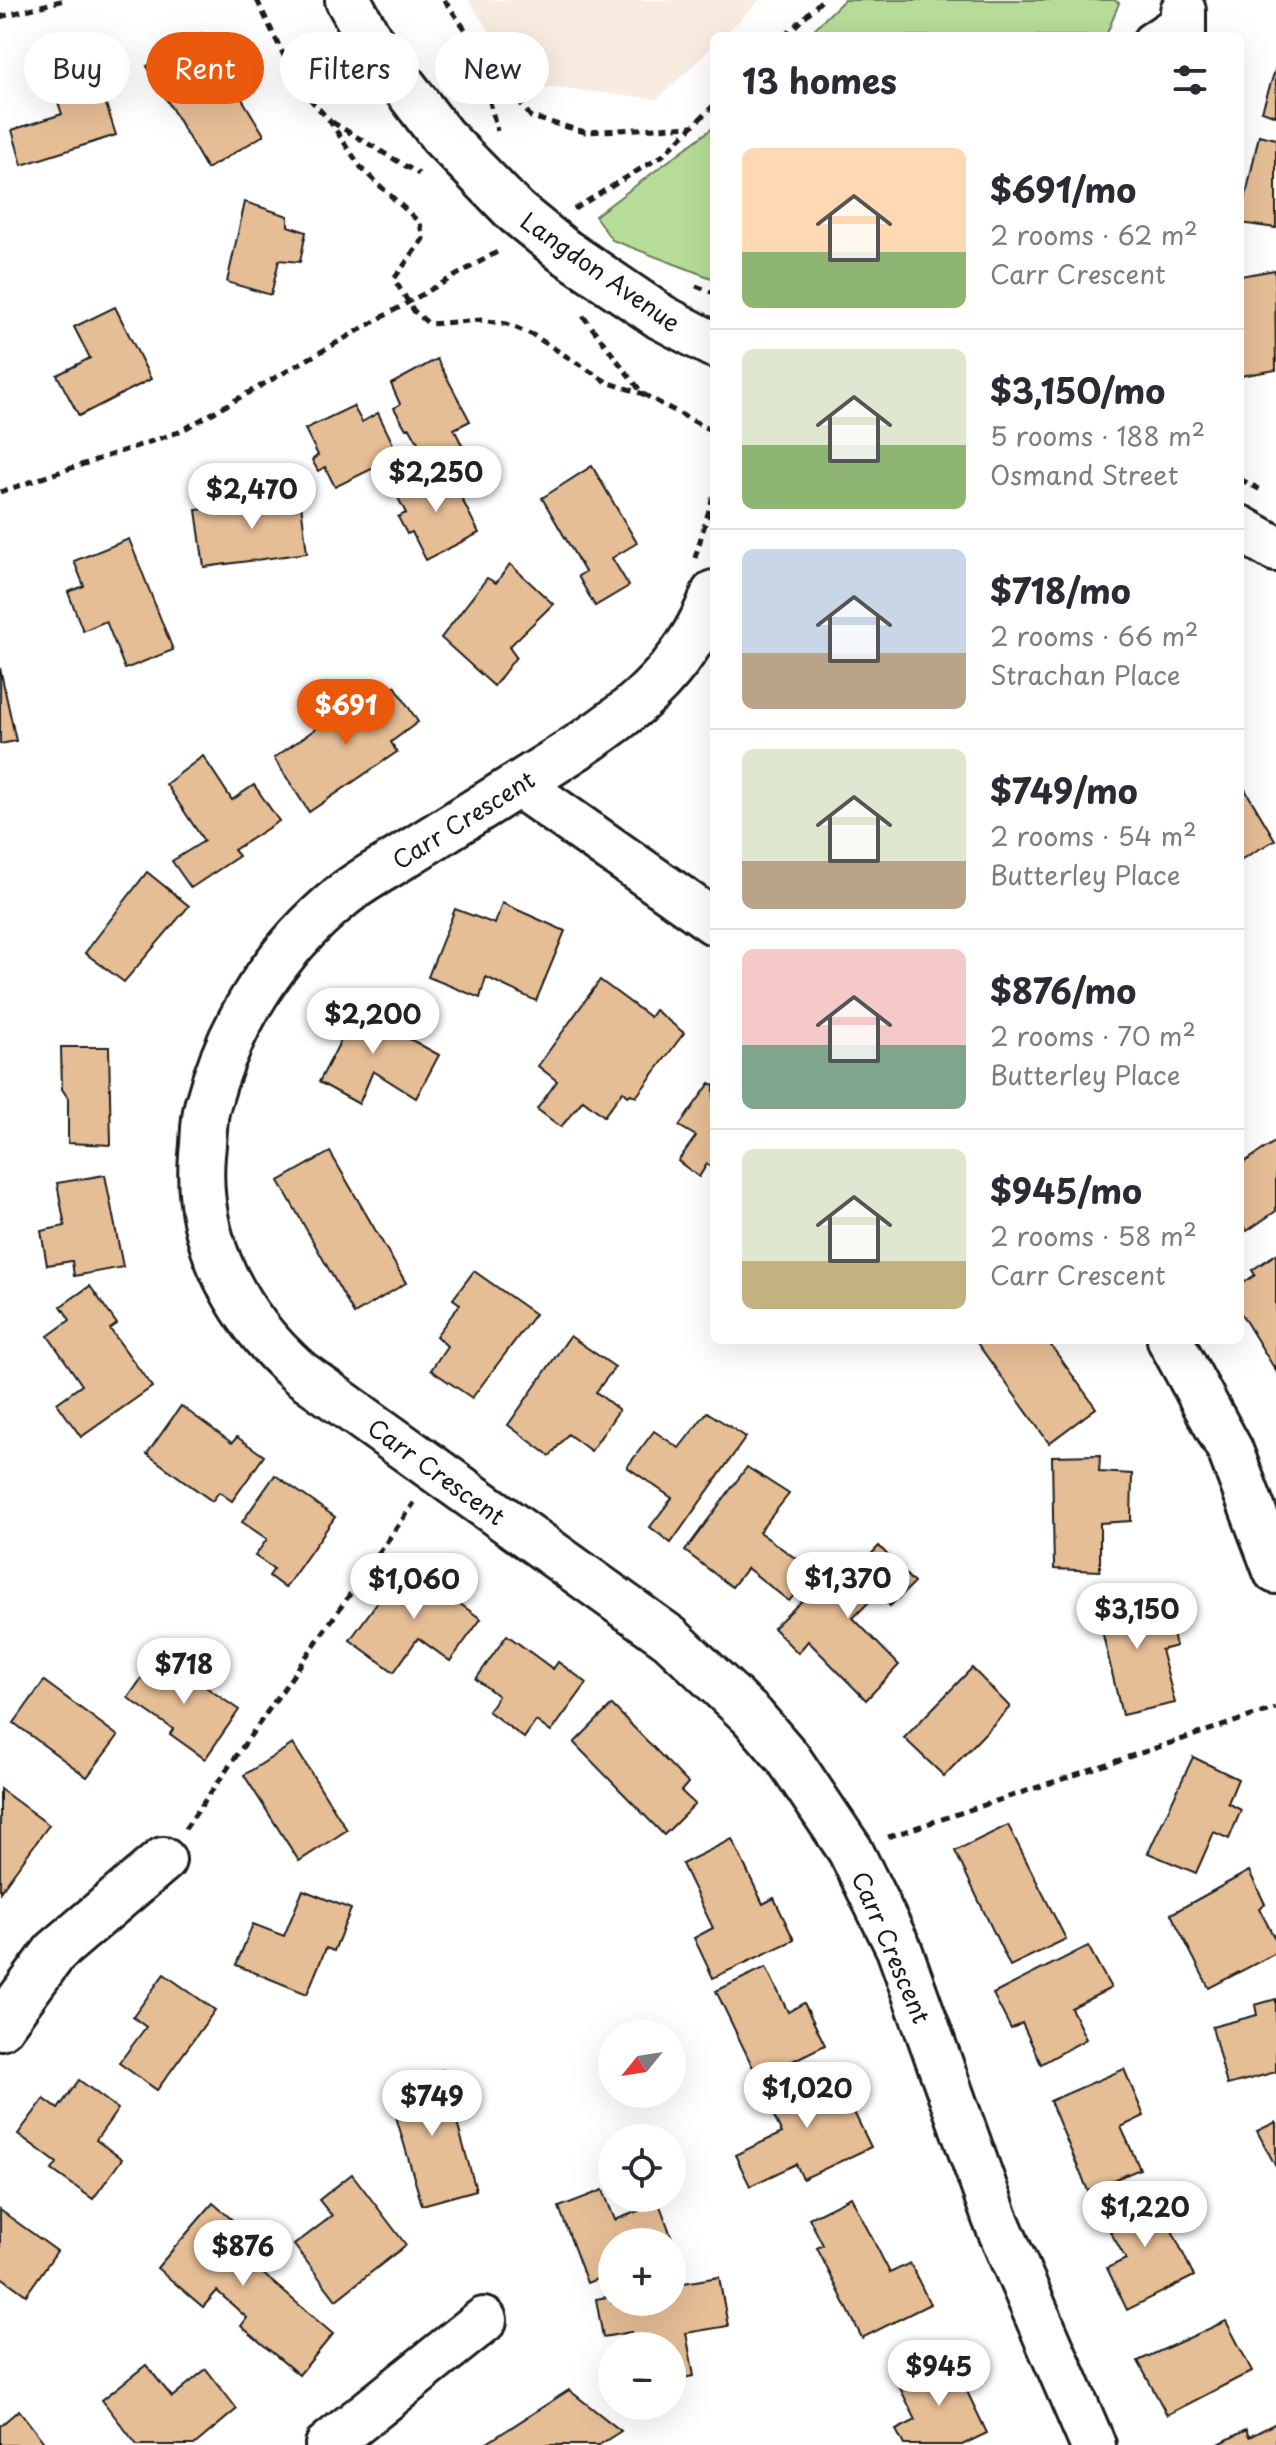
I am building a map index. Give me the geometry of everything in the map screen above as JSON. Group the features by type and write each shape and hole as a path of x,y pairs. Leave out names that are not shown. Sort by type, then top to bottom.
{"street":[{"name":"Langdon Avenue","path":"348,0 374,47 512,229 568,230 661,317 710,342"},
{"path":"1244,530 1276,549"},
{"name":"Carr Crescent","path":"704,578 705,618 690,644 651,693 601,733 342,895 287,949 264,979 228,1043 206,1110 201,1177 210,1242 236,1301 275,1352 312,1382 670,1638 752,1716 788,1758 850,1850 899,1949 995,2218 1093,2445"},
{"path":"519,785 710,919"},
{"path":"1172,1344 1230,1450 1276,1571"},
{"path":"0,2027 55,1952 163,1860"},
{"path":"328,2445 484,2320"}],"lane":[{"path":"1158,32 1183,24"}],"path":[{"path":"0,17 64,0"},
{"path":"257,0 299,87 329,120 362,169 420,223 423,239 394,279 414,311 429,324 482,320 507,324 533,335 607,382 643,394 710,430"},
{"path":"444,0 467,32"},
{"path":"789,32 822,0"},
{"path":"489,104 500,138"},
{"path":"521,104 531,117 585,132 693,126"},
{"path":"568,230 662,156 710,109"},
{"path":"329,120 428,180"},
{"path":"0,492 179,432 408,302 512,229"},
{"path":"578,309 643,394"},
{"path":"704,578 710,527"},
{"path":"163,1860 417,1499"},
{"path":"850,1850 1276,1708"}],"shaded area":[{"path":"468,0 760,0 727,32 710,32 710,49 658,99 549,87 549,32 490,32"}],"green space":[{"path":"844,0 1114,0 1119,3 1108,32 811,32"},
{"path":"710,130 710,277 612,240 595,216"}],"building":[{"path":"1276,67 1276,116 1262,111"},
{"path":"59,104 106,104 116,135 22,165 12,130 62,114"},
{"path":"169,104 245,104 264,135 207,169"},
{"path":"1259,135 1276,139 1276,228 1244,224 1244,204"},
{"path":"245,202 288,216 288,226 306,232 300,262 279,260 271,295 227,282"},
{"path":"1275,270 1276,370 1244,375 1244,275"},
{"path":"115,307 151,379 79,416 57,375 90,358 74,327"},
{"path":"437,359 470,421 454,429 462,445 429,462 410,428 406,429 394,408 400,404 391,384"},
{"path":"353,406 362,422 378,413 394,446 380,454 382,464 335,487 325,467 318,471 312,460 318,455 305,429"},
{"path":"592,466 637,543 612,558 629,586 595,606 578,576 585,572 542,498"},
{"path":"446,467 479,533 426,560 412,532 407,534 398,517 406,513 395,492"},
{"path":"300,496 307,553 204,567 196,510"},
{"path":"129,539 173,650 125,669 106,621 83,631 68,592 84,586 74,561"},
{"path":"510,564 553,604 509,647 516,657 494,686 441,638 487,578 496,583"},
{"path":"0,668 16,741 0,744"},
{"path":"395,686 418,722 391,742 397,752 309,812 274,758 364,695 368,705"},
{"path":"203,756 232,800 254,785 279,821 234,850 239,856 191,888 172,861 204,841 166,784"},
{"path":"1244,788 1275,840 1244,858"},
{"path":"147,872 189,906 124,982 85,953"},
{"path":"502,903 565,931 536,1001 486,977 480,998 428,977 455,909 495,924"},
{"path":"600,980 650,1017 655,1010 684,1033 636,1097 628,1096 623,1091 604,1116 583,1100 561,1127 537,1109 557,1081 538,1066"},
{"path":"342,1002 439,1055 416,1098 373,1071 359,1104 319,1082 341,1040 325,1034"},
{"path":"61,1047 109,1047 111,1145 68,1143 68,1098 62,1089"},
{"path":"710,1083 710,1166 707,1164 699,1177 678,1161 696,1136 679,1126"},
{"path":"1276,1141 1276,1211 1247,1231 1244,1227 1244,1162"},
{"path":"330,1152 406,1283 354,1314 279,1181"},
{"path":"105,1175 123,1267 74,1276 72,1261 47,1265 41,1231 65,1226 57,1183"},
{"path":"1276,1254 1276,1371 1244,1319 1244,1282 1255,1275 1252,1270"},
{"path":"474,1271 535,1314 472,1398 431,1370 447,1346 436,1336 460,1304 453,1299"},
{"path":"90,1286 117,1324 110,1329 152,1387 81,1437 57,1403 82,1385 48,1336 70,1320 61,1306"},
{"path":"570,1336 615,1367 596,1392 619,1410 591,1451 568,1434 550,1456 508,1425"},
{"path":"978,1344 1050,1344 1096,1408 1049,1443"},
{"path":"181,1406 232,1443 237,1437 264,1456 232,1501 219,1492 212,1501 147,1454"},
{"path":"707,1412 746,1437 671,1543 650,1527 672,1498 627,1467 654,1431 679,1448"},
{"path":"1100,1455 1099,1472 1132,1474 1131,1521 1100,1523 1100,1571 1054,1569 1052,1456"},
{"path":"747,1467 789,1494 759,1532 813,1571 789,1601 747,1568 732,1587 685,1551"},
{"path":"275,1475 335,1517 285,1588 269,1576 274,1569 255,1556 267,1539 242,1522"},
{"path":"879,1546 914,1583 890,1606 878,1593 853,1618 899,1665 866,1700 808,1641 798,1653 773,1628 851,1555 861,1565"},
{"path":"405,1564 481,1619 450,1661 418,1638 394,1672 350,1640"},
{"path":"1147,1590 1154,1618 1168,1615 1176,1646 1161,1650 1175,1703 1122,1715 1095,1601"},
{"path":"507,1635 553,1669 558,1662 587,1683 551,1732 536,1721 524,1738 488,1711 498,1696 476,1679"},
{"path":"158,1654 239,1710 205,1759 170,1734 173,1729 128,1698"},
{"path":"972,1668 1010,1707 944,1776 904,1738"},
{"path":"44,1681 118,1736 87,1777 14,1723"},
{"path":"612,1705 688,1783 681,1791 695,1804 664,1835 574,1743"},
{"path":"293,1744 347,1830 299,1861 244,1775"},
{"path":"1193,1757 1238,1779 1228,1803 1241,1810 1229,1839 1214,1832 1196,1873 1148,1853"},
{"path":"0,1789 49,1825 0,1892"},
{"path":"1008,1825 1066,1939 1010,1966 955,1851"},
{"path":"732,1839 763,1904 774,1898 794,1940 713,1978 694,1938 713,1928 682,1864"},
{"path":"1249,1871 1265,1904 1259,1908 1276,1941 1276,1953 1209,1988 1171,1914"},
{"path":"303,1890 351,1909 334,1951 326,1948 307,1994 236,1965 253,1924 284,1936"},
{"path":"1088,1946 1111,1988 1071,2008 1086,2039 1041,2064 1022,2023 1011,2029 993,1994"},
{"path":"766,1967 788,2012 804,2003 825,2045 758,2078 716,1991"},
{"path":"164,1974 215,2010 157,2090 119,2063 146,2027 133,2017"},
{"path":"1276,1999 1276,2072 1227,2085 1212,2027 1257,2015 1255,2005"},
{"path":"831,2065 871,2147 803,2179 796,2164 750,2186 735,2155 782,2133 764,2096"},
{"path":"1124,2069 1144,2116 1121,2127 1140,2169 1088,2191 1050,2101"},
{"path":"442,2070 476,2190 422,2205 387,2086"},
{"path":"79,2080 118,2109 96,2140 122,2159 93,2199 52,2170 57,2163 18,2134 44,2099 58,2109"},
{"path":"1276,2122 1276,2167 1257,2131"},
{"path":"352,2174 406,2245 336,2300 294,2245 332,2216 319,2200"},
{"path":"1158,2186 1172,2213 1165,2216 1194,2276 1127,2310 1107,2268 1126,2259 1100,2214"},
{"path":"598,2192 598,2212 612,2212 615,2220 636,2212 662,2212 668,2228 598,2228 598,2279 587,2283 559,2207"},
{"path":"851,2197 890,2273 910,2263 930,2304 862,2338 817,2248 823,2245 809,2218"},
{"path":"213,2203 260,2244 247,2260 333,2334 299,2375 241,2326 247,2318 217,2291 203,2307 157,2268"},
{"path":"0,2210 57,2251 26,2295 0,2276"},
{"path":"719,2277 728,2326 686,2333 602,2332 599,2316 686,2316 686,2283"},
{"path":"1226,2321 1252,2371 1167,2415 1138,2361"},
{"path":"686,2333 694,2376 686,2377"},
{"path":"950,2356 987,2433 962,2445 904,2445 896,2430 916,2420 897,2382"},
{"path":"146,2365 172,2397 206,2369 237,2409 194,2445 137,2445 102,2400"},
{"path":"569,2390 598,2413 598,2420 607,2420 621,2431 599,2445 484,2445"},
{"path":"19,2410 46,2445 0,2445 0,2426"},
{"path":"1276,2423 1276,2445 1217,2445 1246,2430 1249,2437"}]}
